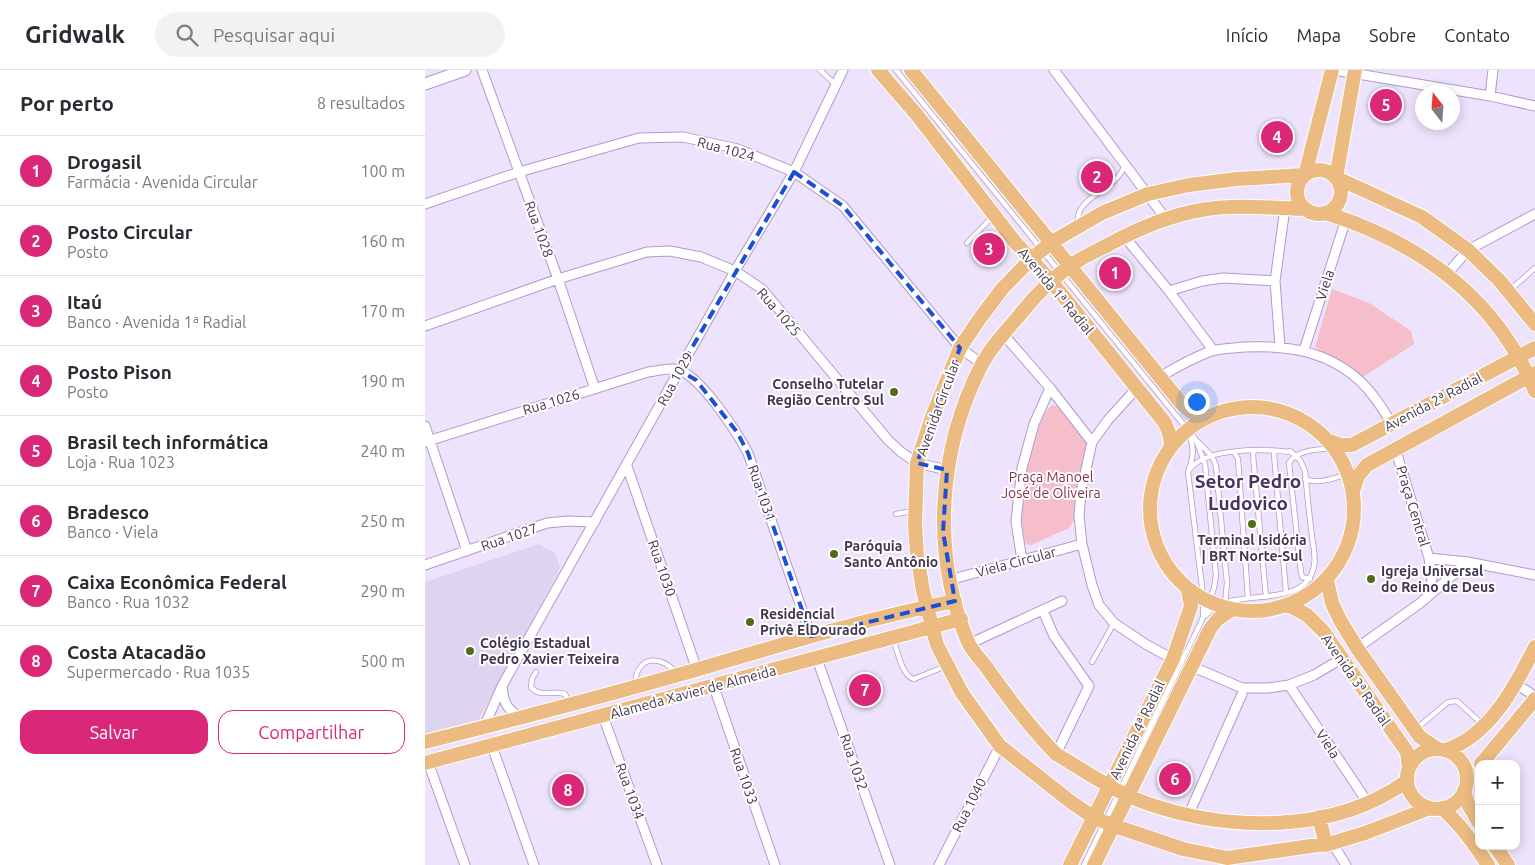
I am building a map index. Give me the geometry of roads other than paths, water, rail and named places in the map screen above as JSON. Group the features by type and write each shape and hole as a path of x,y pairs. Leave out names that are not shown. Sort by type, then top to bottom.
{"main road":[{"path":"425,84 465,70"},
{"name":"Avenida 1ª Radial","path":"878,70 917,115 1015,242 1031,259 1061,273 1160,377 1181,403 1190,411 1203,418"},
{"name":"Avenida 1ª Radial","path":"911,70 1047,246 1061,273 1136,389 1165,423 1171,445"},
{"path":"1305,175 1333,70"},
{"path":"1325,213 1336,206 1340,199 1340,185 1337,178 1355,71"},
{"path":"1535,324 1509,291 1468,250 1421,217 1337,178 1325,170 1311,171 1298,184 1297,194 1306,210 1346,219 1377,231 1447,274 1491,319 1532,375 1535,391"},
{"name":"Avenida Circular","path":"1305,175 1237,179 1148,194 1102,213 1047,246 1031,259 1002,289 960,348 932,418 917,463 917,554 926,606 937,645 947,666 962,692 1000,746 1071,802 1103,821 1183,850 1226,862 1329,844 1436,808"},
{"name":"Avenida Circular","path":"1306,210 1240,207 1201,210 1166,219 1124,236 1061,273 1037,293 1003,334 982,364 962,412 947,470 943,532 949,580 969,644 1001,688 1056,754 1119,791 1145,803 1188,816 1239,823 1279,822 1343,812 1368,803 1390,792 1408,774"},
{"name":"Avenida 2ª Radial","path":"1332,445 1352,445 1535,348"},
{"name":"Avenida 2ª Radial","path":"1353,491 1358,476 1367,465 1395,448 1532,375"},
{"path":"1236,407 1270,408 1303,420 1332,445 1345,465 1353,491 1354,520 1347,548 1327,580 1310,594 1287,599 1260,611 1217,604 1188,590 1169,571 1153,541 1148,508 1154,474 1171,445 1191,434 1203,418 1236,407"},
{"name":"Avenida 3ª Radial","path":"1327,580 1332,603 1357,648 1420,738 1442,750"},
{"name":"Avenida 4ª Radial","path":"1094,865 1103,821 1119,791 1173,659 1191,606 1188,590"},
{"name":"Avenida 3ª Radial","path":"1287,599 1323,631 1407,752 1408,774"},
{"name":"Alameda Xavier de Almeida","path":"425,742 697,670 811,636 926,606 955,601"},
{"name":"Avenida 4ª Radial","path":"1070,865 1103,821 1210,629 1219,619 1217,604"},
{"name":"Alameda Xavier de Almeida","path":"427,763 961,619"},
{"path":"1488,865 1455,819 1436,808 1423,805 1413,797 1408,787 1408,774 1414,759 1421,754 1429,750 1442,750 1464,743 1483,725 1516,684 1535,647"},
{"path":"1484,760 1535,698"},
{"path":"1442,750 1453,754 1461,761 1464,767 1468,804 1475,816"},
{"path":"1436,808 1451,805 1459,799 1465,786 1475,772"},
{"path":"1319,817 1329,844"},
{"path":"1498,850 1508,865"}],"street":[{"name":"Rua 1028","path":"482,70 595,389"},
{"name":"Rua 1029","path":"484,727 502,686 735,271 794,172 843,70"},
{"path":"1054,70 1166,219"},
{"path":"1333,70 1355,71 1535,106"},
{"path":"1490,96 1493,70"},
{"name":"Rua 1024","path":"425,204 519,172 639,138 683,137 738,149 794,172 843,206 960,348 982,364"},
{"path":"1281,347 1275,281 1285,208"},
{"path":"1447,274 1468,250 1535,214"},
{"name":"Viela","path":"1305,350 1346,219"},
{"path":"1124,236 1169,291 1213,350"},
{"name":"Rua 1025","path":"425,326 557,279 647,252 670,251 701,257 735,271 762,289 888,440 901,452 917,463 947,470"},
{"path":"1169,291 1201,281 1223,278 1275,281"},
{"path":"1003,334 1050,388 1092,442"},
{"path":"1160,377 1182,363 1213,350 1281,347 1305,350 1323,358 1358,380 1371,393 1392,424"},
{"name":"Rua 1026","path":"428,441 648,372 666,369 679,370"},
{"name":"Rua 1031","path":"679,370 696,380 737,432 748,452 811,636"},
{"path":"1022,561 1016,521 1021,468 1034,424 1050,388"},
{"path":"1136,389 1108,420 1092,442 1081,492 1079,516 1082,544 1099,605 1114,623 1147,645 1173,659"},
{"path":"425,426 428,441 467,551"},
{"name":"Praça Central","path":"1395,448 1429,558 1432,578 1430,594"},
{"name":"Rua 1030","path":"627,466 697,670"},
{"name":"Rua 1027","path":"425,566 547,523 568,521 595,522"},
{"name":"Viela Circular","path":"949,580 1082,544"},
{"path":"1429,558 1469,562 1535,575"},
{"path":"1357,648 1419,604 1469,562"},
{"path":"969,644 1062,601"},
{"path":"1043,611 1053,636 1089,686 1056,754"},
{"path":"1191,666 1242,688 1268,688 1289,685 1314,675 1341,658"},
{"name":"Rua 1032","path":"817,659 890,865"},
{"path":"1516,684 1530,692 1535,698"},
{"name":"Viela","path":"1289,685 1368,803"},
{"path":"502,686 504,702 520,718"},
{"name":"Rua 1033","path":"714,687 775,865"},
{"path":"1188,816 1242,694 1242,688"},
{"name":"Rua 1034","path":"603,716 657,865"},
{"path":"491,746 534,865"},
{"name":"Rua 1040","path":"939,865 1000,746"},
{"path":"427,763 465,865"},
{"path":"1329,844 1346,865"}],"lane":[{"path":"819,70 835,84"},
{"path":"896,70 1047,246"},
{"path":"1076,228 1082,206 1112,183 1121,174 1125,164"},
{"path":"967,243 994,215"},
{"path":"1509,291 1535,268"},
{"path":"1061,273 1191,434 1208,451 1215,455"},
{"path":"1191,434 1203,458 1216,575 1214,588 1217,604"},
{"path":"1191,434 1193,455 1188,472 1217,604"},
{"path":"1299,587 1301,573 1289,464 1298,455 1332,445"},
{"path":"1254,451 1266,597"},
{"path":"1188,472 1193,465 1203,458 1234,452 1275,451 1290,452 1298,455 1303,464 1315,560 1309,579 1287,599"},
{"path":"1275,451 1287,599"},
{"path":"1234,452 1237,459 1248,598"},
{"path":"1202,620 1217,604 1227,583 1215,455"},
{"path":"1306,488 1309,483 1314,481 1332,478 1367,465"},
{"path":"1305,479 1314,481"},
{"path":"896,514 916,510"},
{"path":"1301,573 1302,577 1309,579"},
{"path":"1119,791 1202,620 1208,612 1217,604 1248,598 1287,599"},
{"path":"1092,662 1114,623"},
{"path":"893,637 905,673 910,678 914,679 947,666"},
{"path":"635,686 636,675 640,666 652,660 662,661 671,666 678,675"},
{"path":"536,672 532,679 531,687 535,691 543,694 557,692 565,694 570,704"},
{"path":"1415,730 1448,702 1453,701 1457,701 1483,725"},
{"path":"1083,865 1103,821"}],"place":[{"name":"Brasil tech informática","path":"1386,105"},
{"name":"Posto Pison","path":"1277,137"},
{"name":"Posto Circular","path":"1097,177"},
{"name":"Itaú","path":"989,249"},
{"name":"Drogasil","path":"1115,273"},
{"name":"Conselho Tutelar Região Centro Sul","path":"894,392"},
{"name":"Terminal Isidória | BRT Norte-Sul","path":"1252,524"},
{"name":"Paróquia Santo Antônio","path":"834,554"},
{"name":"Igreja Universal do Reino de Deus","path":"1371,579"},
{"name":"Residencial Privê ElDourado","path":"750,622"},
{"name":"Colégio Estadual Pedro Xavier Teixeira","path":"470,651"},
{"name":"Caixa Econômica Federal","path":"865,690"},
{"name":"Bradesco","path":"1175,779"},
{"name":"Costa Atacadão","path":"568,790"}],"district":[{"name":"Setor Pedro Ludovico","path":"1248,492"}],"park label":[{"name":"Praça Manoel José de Oliveira","path":"1051,486"}]}
